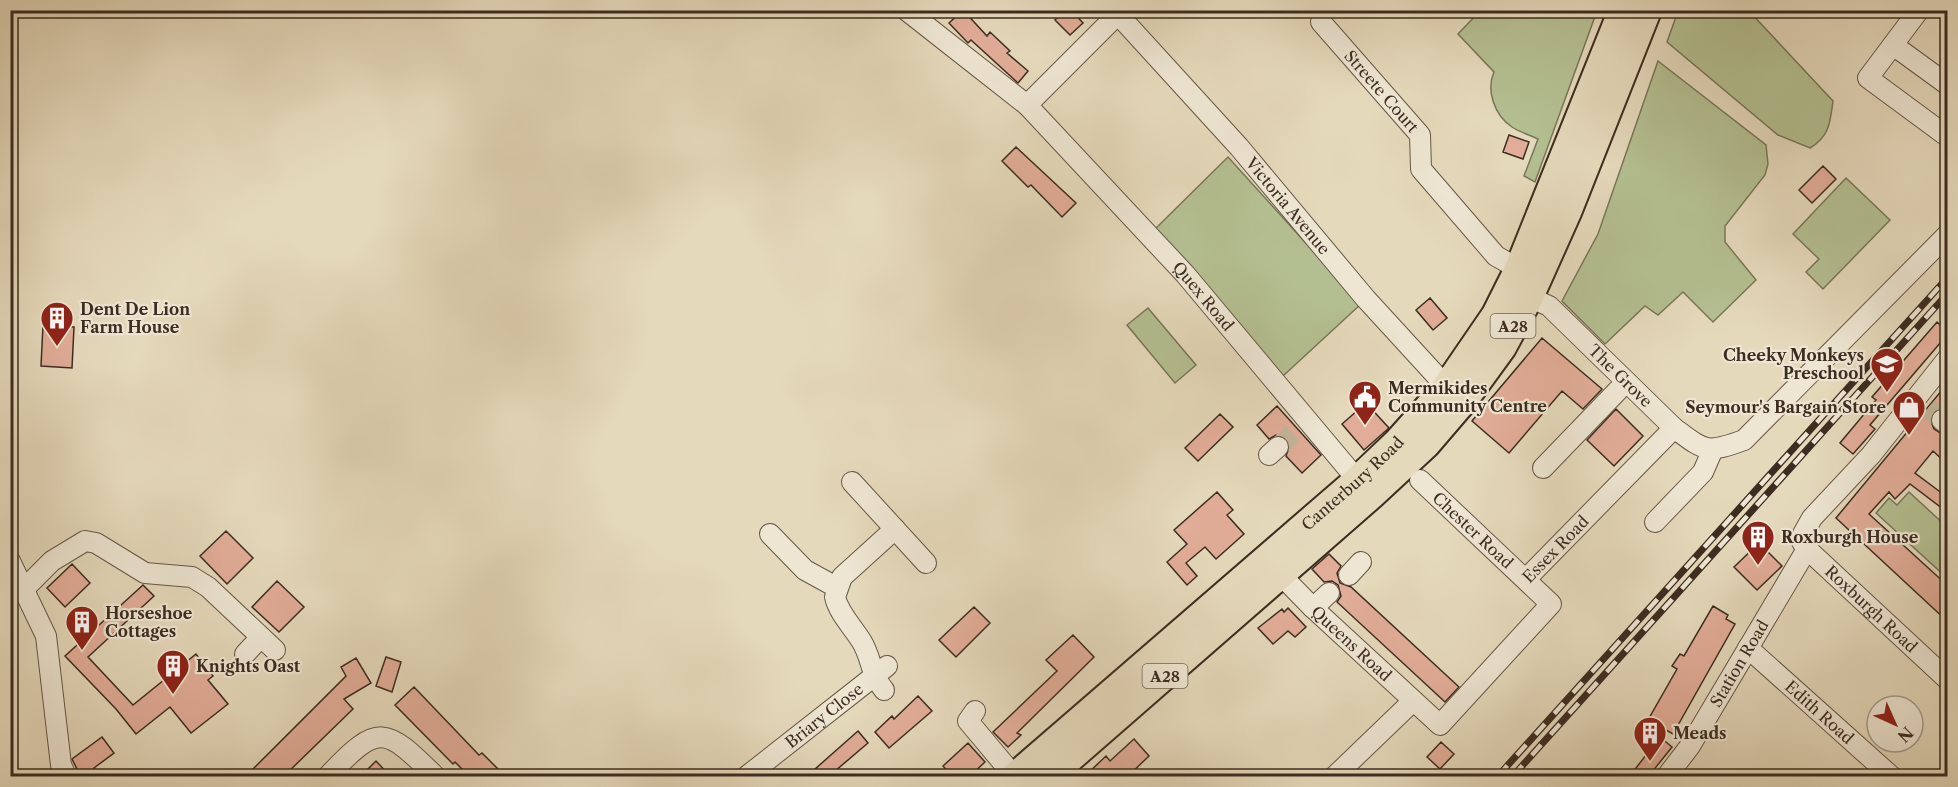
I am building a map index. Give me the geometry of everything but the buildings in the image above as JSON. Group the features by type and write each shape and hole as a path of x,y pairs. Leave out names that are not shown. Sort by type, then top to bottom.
{"highway":[{"name":"Canterbury Road","path":"1454,395 1519,269 1623,10"},
{"name":"Canterbury Road","path":"1015,777 1100,718 1364,488 1397,443 1454,395 1502,347 1529,297 1567,212 1647,10"},
{"name":"Canterbury Road","path":"1049,777 1100,718"}],"street":[{"name":"Quex Road","path":"906,10 1027,105 1149,234 1303,425 1364,488"},
{"path":"1919,10 1868,78 1947,137"},
{"path":"1027,105 1118,12"},
{"name":"Victoria Avenue","path":"1118,12 1239,147 1366,299 1454,395"},
{"name":"Streete Court","path":"1315,17 1420,135 1421,169 1496,256 1519,269"},
{"path":"1893,45 1947,85"},
{"path":"1655,522 1703,472 1715,450 1744,440 1947,234"},
{"path":"1519,269 1529,297"},
{"name":"The Grove","path":"1529,297 1549,306 1674,428 1696,445 1715,450"},
{"name":"Station Road","path":"1667,777 1690,746 1748,648 1805,542 1812,518 1871,455 1933,412 1947,358"},
{"path":"1543,468 1626,382"},
{"name":"Essex Road","path":"1440,725 1551,604 1526,579 1674,428"},
{"name":"Chester Road","path":"1420,480 1526,579"},
{"path":"852,482 926,563"},
{"path":"770,534 805,570 836,587 842,577 895,529"},
{"path":"25,588 52,561 86,541 96,543 145,573 192,577 208,587 268,643 245,654"},
{"name":"Roxburgh Road","path":"1805,542 1947,680"},
{"path":"10,561 25,588 46,636 61,765 66,777"},
{"name":"Queens Road","path":"1273,568 1440,725"},
{"name":"Briary Close","path":"747,777 881,678 863,643 837,604 836,587"},
{"path":"1313,608 1329,593"},
{"name":"Edith Road","path":"1748,648 1891,777"},
{"path":"1335,777 1413,701"},
{"path":"975,711 968,721 1015,777"},
{"path":"328,777 366,741 384,736 394,739 405,747 435,777"}],"green space":[{"path":"1480,11 1597,11 1535,182 1524,176 1538,139 1515,129 1500,116 1491,94 1494,72 1458,34"},
{"path":"1678,11 1749,11 1833,101 1830,122 1822,139 1810,148 1778,135 1667,42"},
{"path":"1658,61 1766,145 1768,164 1765,175 1725,226 1725,242 1756,280 1713,322 1683,292 1658,315 1645,306 1605,344 1562,301 1598,234"},
{"path":"1228,157 1361,304 1283,376 1152,232"},
{"path":"1846,178 1890,220 1823,289 1806,272 1819,259 1793,234"},
{"path":"1148,308 1196,365 1175,383 1127,325"},
{"path":"1909,492 1947,527 1947,578 1876,513 1889,498 1897,505"}],"tunnel":[{"path":"1928,408 1942,420"},
{"path":"1278,447 1298,429"}],"railway":[{"path":"1498,776 1948,277"},
{"path":"1513,776 1948,293"}],"place":[{"name":"Dent De Lion Farm House","path":"57,347"},
{"name":"Cheeky Monkeys Preschool","path":"1887,393"},
{"name":"Mermikides Community Centre","path":"1365,426"},
{"name":"Seymour's Bargain Store","path":"1909,436"},
{"name":"Roxburgh House","path":"1758,566"},
{"name":"Horseshoe Cottages","path":"82,651"},
{"name":"Knights Oast","path":"173,695"},
{"name":"Meads","path":"1650,762"}]}
